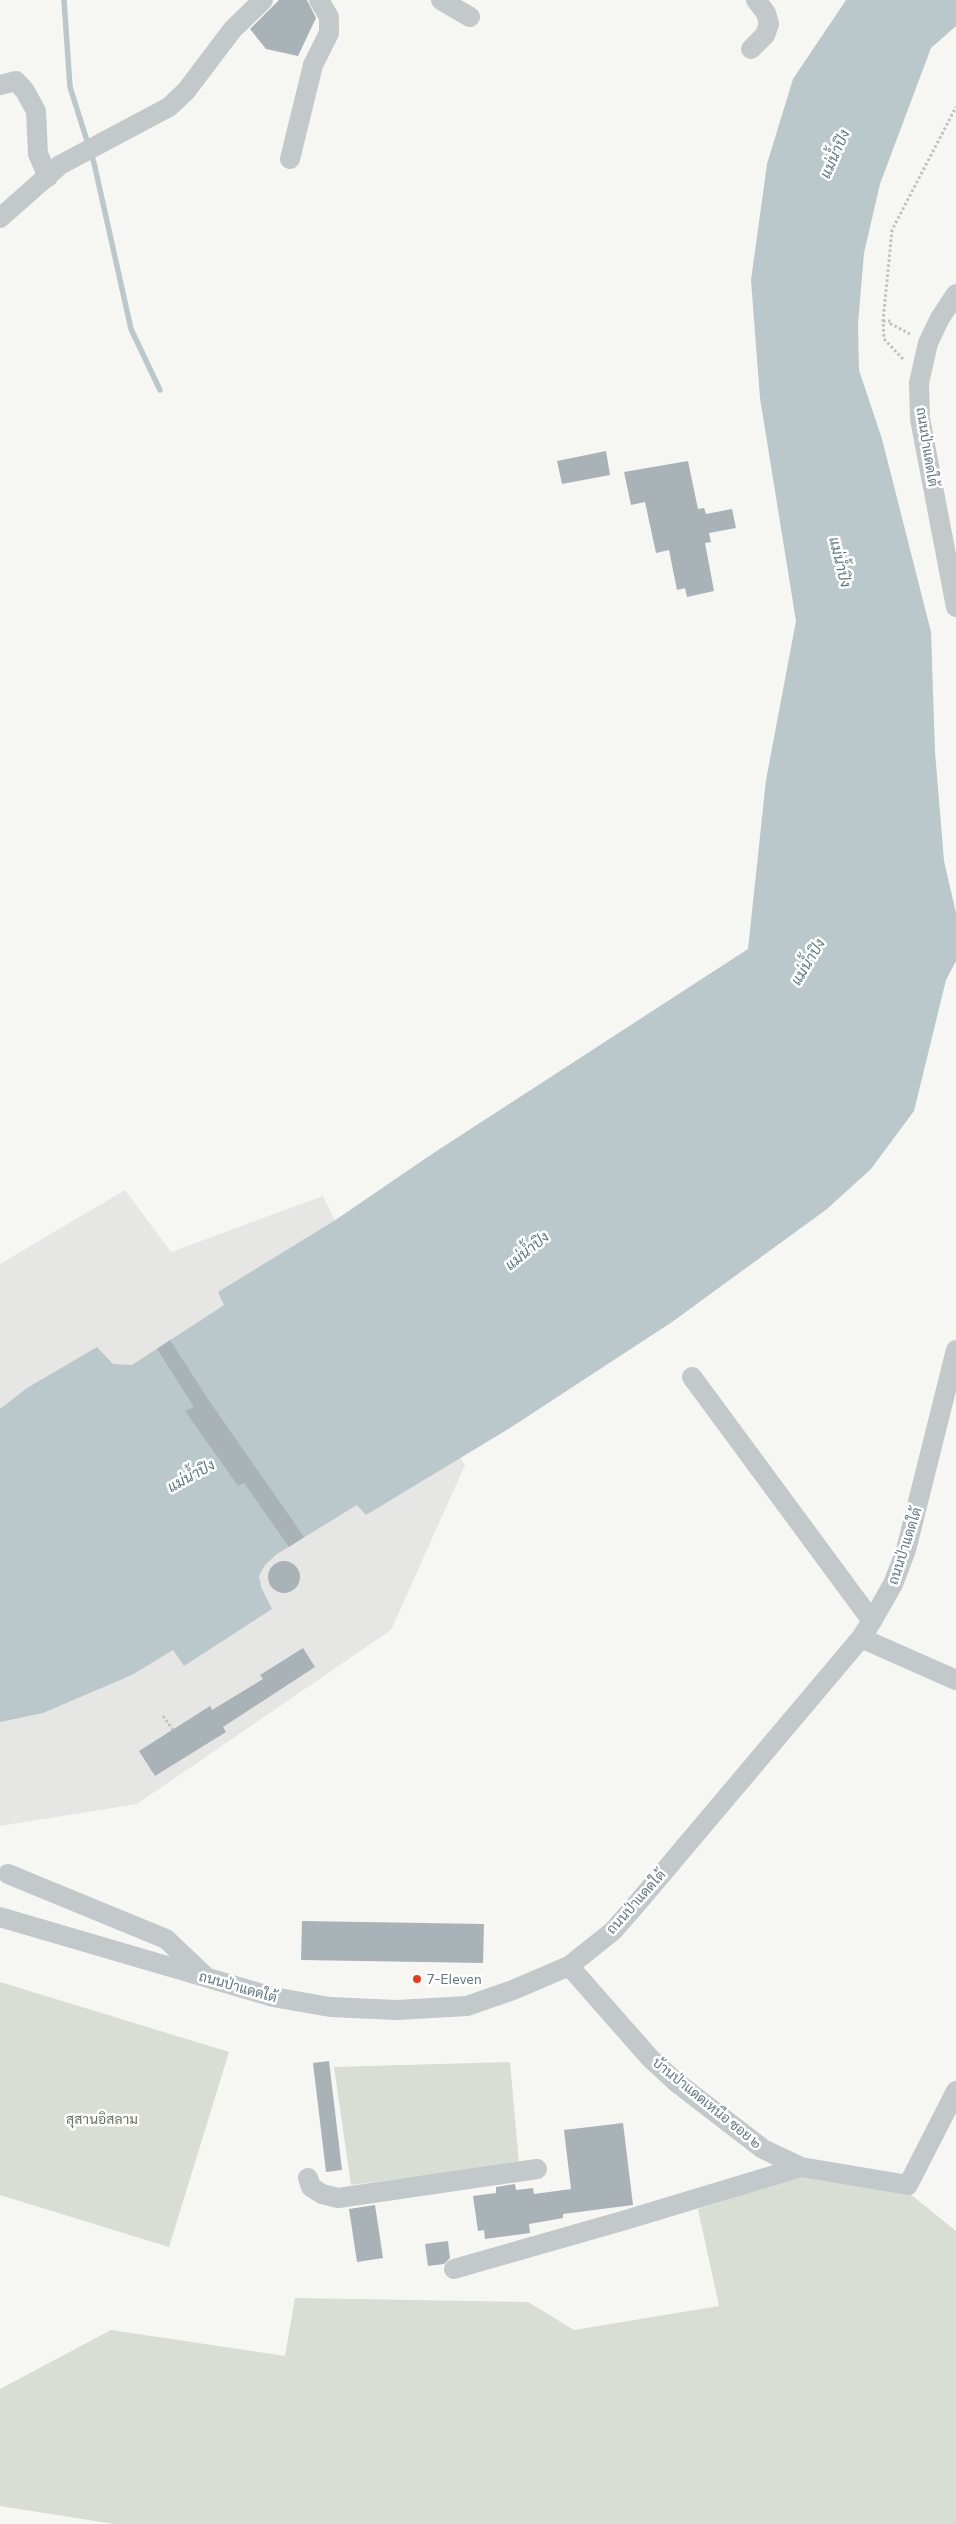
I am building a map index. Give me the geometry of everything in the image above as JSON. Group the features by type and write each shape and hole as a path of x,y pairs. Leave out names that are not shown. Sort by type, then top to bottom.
{"street":[{"path":"0,218 60,165 169,107 186,90 233,30 263,0"},
{"path":"290,159 313,65 330,32 329,17 319,0"},
{"path":"441,0 470,18"},
{"path":"751,49 765,34 769,24 766,13 756,0"},
{"path":"0,85 16,81 25,91 36,111 38,154 48,177"},
{"name":"ถนนป่าแดดใต้","path":"956,294 940,318 928,343 920,383 920,419 949,525 956,607"},
{"name":"ถนนป่าแดดใต้","path":"0,1917 292,2002 330,2007 397,2010 467,2006 513,1990 570,1966 612,1931 635,1906 867,1629 893,1584 906,1550 956,1350"},
{"path":"692,1377 867,1629 956,1680"},
{"path":"8,1874 166,1939 207,1978"},
{"name":"บ้านป่าแดดเหนือ ซอย ๒","path":"570,1966 650,2058 676,2082 763,2149 800,2167 908,2185 956,2091"},
{"path":"454,2269 800,2167"},
{"path":"308,2178 311,2187 322,2194 338,2198 537,2169"}],"path":[{"path":"903,360 884,339 883,321 892,230 956,107"},
{"path":"883,321 891,321 891,324"},
{"path":"163,1716 173,1730"}],"shaded area":[{"path":"125,1190 171,1252 323,1196 422,1398 465,1465 391,1630 137,1804 0,1826 0,1264"}],"green space":[{"name":"สุสานอิสลาม","path":"0,1982 229,2052 169,2247 0,2195"},
{"path":"510,2062 519,2164 351,2185 334,2067"},
{"path":"799,2176 909,2193 956,2231 956,2524 114,2524 0,2506 0,2389 111,2330 285,2356 295,2298 528,2302 574,2330 719,2306 698,2209"}],"water":[{"name":"แม่น้ำปิง","path":"846,0 956,0 956,26 931,48 880,184 864,253 858,324 859,370 882,439 931,632 935,752 944,861 956,913 956,961 946,980 914,1111 871,1169 827,1209 672,1322 510,1428 366,1515 357,1505 277,1554 265,1565 259,1576 261,1587 272,1609 184,1666 173,1650 132,1675 43,1713 0,1722 0,1409 27,1388 97,1347 113,1364 132,1365 224,1305 218,1292 334,1221 432,1154 748,949 766,780 796,621 760,398 751,280 767,164 793,79"}],"building":[{"path":"279,0 307,0 316,18 298,56 266,49 250,29"},
{"path":"606,451 610,475 562,484 557,461"},
{"path":"688,461 698,509 704,508 706,514 732,509 736,528 709,533 711,542 705,543 714,591 687,597 685,588 677,590 669,550 656,553 645,502 631,505 624,472"},
{"path":"170,1340 208,1399 304,1537 289,1547 244,1483 238,1486 185,1411 194,1407 157,1349"},
{"path":"284,1561 290,1562 295,1566 299,1571 299,1583 295,1588 290,1592 284,1593 278,1592 273,1588 269,1583 268,1577 269,1571 273,1566 278,1562"},
{"path":"303,1648 315,1667 223,1727 226,1732 155,1776 139,1751 210,1706 212,1710 263,1679 260,1675"},
{"path":"302,1921 484,1924 483,1963 301,1960"},
{"path":"329,2061 342,2170 326,2172 313,2063"},
{"path":"623,2123 633,2205 563,2214 563,2218 529,2224 530,2233 485,2239 484,2230 478,2231 473,2196 496,2193 496,2187 515,2184 516,2190 533,2188 534,2194 571,2189 564,2130"},
{"path":"375,2205 383,2258 357,2262 349,2209"},
{"path":"448,2241 450,2258 444,2264 428,2266 425,2244"}],"waterway":[{"path":"64,0 70,87 94,163 131,329 160,390"}],"place":[{"name":"7-Eleven","path":"417,1979"}]}
